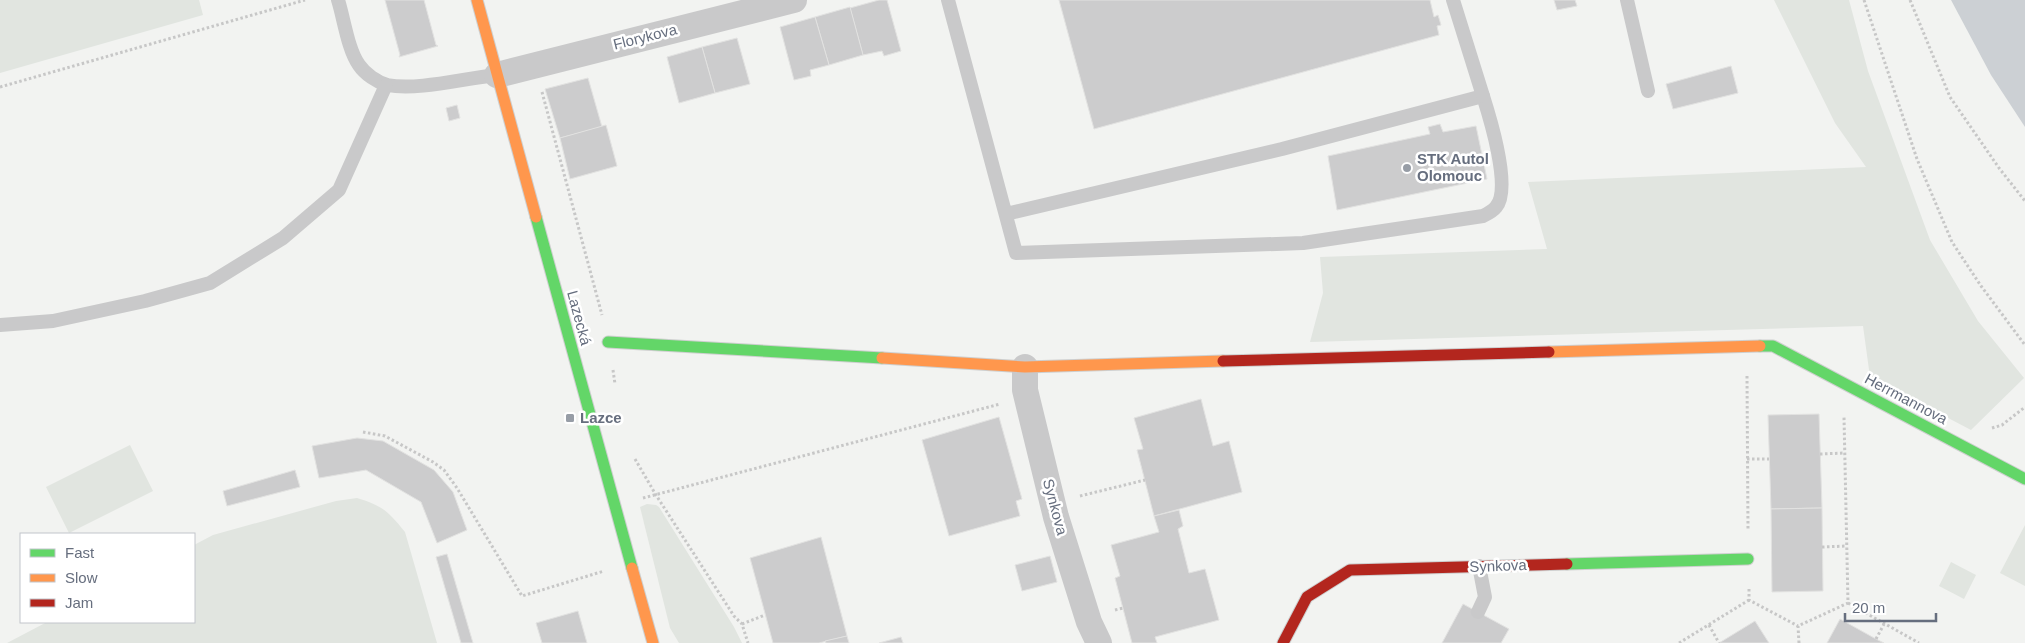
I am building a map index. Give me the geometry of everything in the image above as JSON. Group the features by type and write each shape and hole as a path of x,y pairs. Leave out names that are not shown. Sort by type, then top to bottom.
{"street":[{"name":"Lazecká","path":"477,0 653,643"},
{"name":"Florykova","path":"497,74 794,0"},
{"path":"608,342 1025,367 1746,347"},
{"name":"Herrmannova","path":"1746,347 1773,346 2025,479"},
{"name":"Synkova","path":"1025,367 1027,396 1053,503 1089,622 1099,643"},
{"name":"Synkova","path":"1283,643 1308,597 1350,570 1748,559"}],"lane":[{"path":"338,0 350,44 359,65 371,77 386,84 408,86 497,74"},
{"path":"948,0 1016,253 1302,243 1483,216 1496,207 1502,191 1500,165 1488,113 1453,0"},
{"path":"1627,0 1648,91"},
{"path":"0,325 53,321 145,301 210,282 283,238 339,190 386,84"},
{"path":"1006,214 1282,149 1483,96"},
{"path":"1478,612 1485,598 1480,566"}],"path":[{"path":"0,87 305,0"},
{"path":"1864,0 1917,159 1952,242 1981,286 2025,344"},
{"path":"1910,0 1950,97 2025,201"},
{"path":"542,91 608,342 616,391"},
{"path":"1746,347 1749,600"},
{"path":"1842,383 1848,603"},
{"path":"638,500 1027,396"},
{"path":"363,432 385,436 444,470 457,488 522,596 605,571"},
{"path":"1820,454 1845,453"},
{"path":"633,456 734,616 742,624 748,643"},
{"path":"1748,459 1769,459"},
{"path":"1053,503 1145,480"},
{"path":"1822,547 1846,546"},
{"path":"1679,643 1749,600"},
{"path":"1749,600 1798,626"},
{"path":"1848,603 1919,643"},
{"path":"1798,626 1848,603"},
{"path":"742,624 765,615"},
{"path":"1876,638 1884,624"},
{"path":"1709,625 1719,643"},
{"path":"1798,626 1799,643"}],"shaded area":[{"path":"0,0 199,0 203,15 0,73"},
{"path":"1774,0 1849,0 1868,71 1930,240 1978,321 2024,378 1971,430 1870,377 1863,326 1310,342 1323,293 1320,257 1547,249 1528,182 1866,167 1835,123"},
{"path":"1951,0 2025,0 2025,127 1991,75"},
{"path":"130,445 153,491 69,533 46,487"},
{"path":"357,498 373,504 384,510 405,532 437,643 7,643 45,623 195,623 195,544 213,535 336,501"},
{"path":"647,504 659,507 734,627 742,643 679,643 670,628 640,507"},
{"path":"2025,525 2025,586 2000,573"},
{"path":"1951,562 1976,575 1964,599 1939,586"}],"building":[{"path":"385,0 424,0 436,45 438,46 399,57"},
{"path":"879,0 887,0 901,51 884,56 882,51 863,55 850,8"},
{"path":"1059,0 1430,0 1434,17 1438,15 1441,25 1437,26 1439,35 1094,129"},
{"path":"1554,0 1575,0 1577,6 1557,10"},
{"path":"850,7 863,55 829,65 815,17"},
{"path":"815,17 829,65 810,70 811,76 794,80 780,27"},
{"path":"737,38 750,84 715,93 702,47"},
{"path":"702,47 715,93 679,103 667,57"},
{"path":"1731,66 1738,93 1673,109 1666,84"},
{"path":"588,78 602,127 560,138 545,89"},
{"path":"457,105 460,118 449,121 446,108"},
{"name":"STK Autol Olomouc","path":"1440,124 1443,132 1476,126 1487,179 1337,210 1328,156 1430,134 1428,127"},
{"path":"606,125 617,166 570,179 560,138"},
{"path":"1201,399 1213,446 1229,441 1242,492 1154,516 1137,450 1143,449 1134,418"},
{"path":"1819,414 1822,508 1771,509 1768,415"},
{"path":"999,417 1022,499 1016,501 1020,516 949,536 922,440"},
{"path":"357,438 383,441 434,470 453,492 467,530 437,543 421,502 366,470 319,478 312,446"},
{"path":"295,470 300,487 227,506 223,491"},
{"path":"1822,508 1823,591 1772,592 1771,509"},
{"path":"1179,510 1183,526 1178,529 1189,573 1205,569 1219,620 1155,637 1157,643 1132,643 1115,578 1120,576 1111,545 1159,532 1154,516"},
{"path":"821,537 847,636 819,643 773,643 750,558"},
{"path":"447,554 473,643 461,643 436,557"},
{"path":"1050,556 1057,582 1022,591 1015,565"},
{"path":"1463,604 1509,629 1501,643 1442,643"},
{"path":"578,611 587,643 542,643 536,623"},
{"path":"1840,619 1876,639 1884,643 1827,643"},
{"path":"1755,621 1769,643 1719,643"},
{"path":"847,636 849,643 826,643 825,641"},
{"path":"901,637 903,643 879,643"}],"traffic: fast":[{"path":"536,217 632,568"},
{"path":"608,342 882,358"},
{"path":"1760,346 1773,346 2025,479"},
{"path":"1567,564 1748,559"}],"traffic: slow":[{"path":"477,0 536,217"},
{"path":"1549,352 1760,346"},
{"path":"882,358 1025,367 1223,361"},
{"path":"632,568 653,643"}],"traffic: jam":[{"path":"1223,361 1549,352"},
{"path":"1283,643 1307,597 1350,570 1567,564"}],"place":[{"name":"STK Autol Olomouc","path":"1407,168"},
{"name":"Lazce","path":"570,418"}]}
